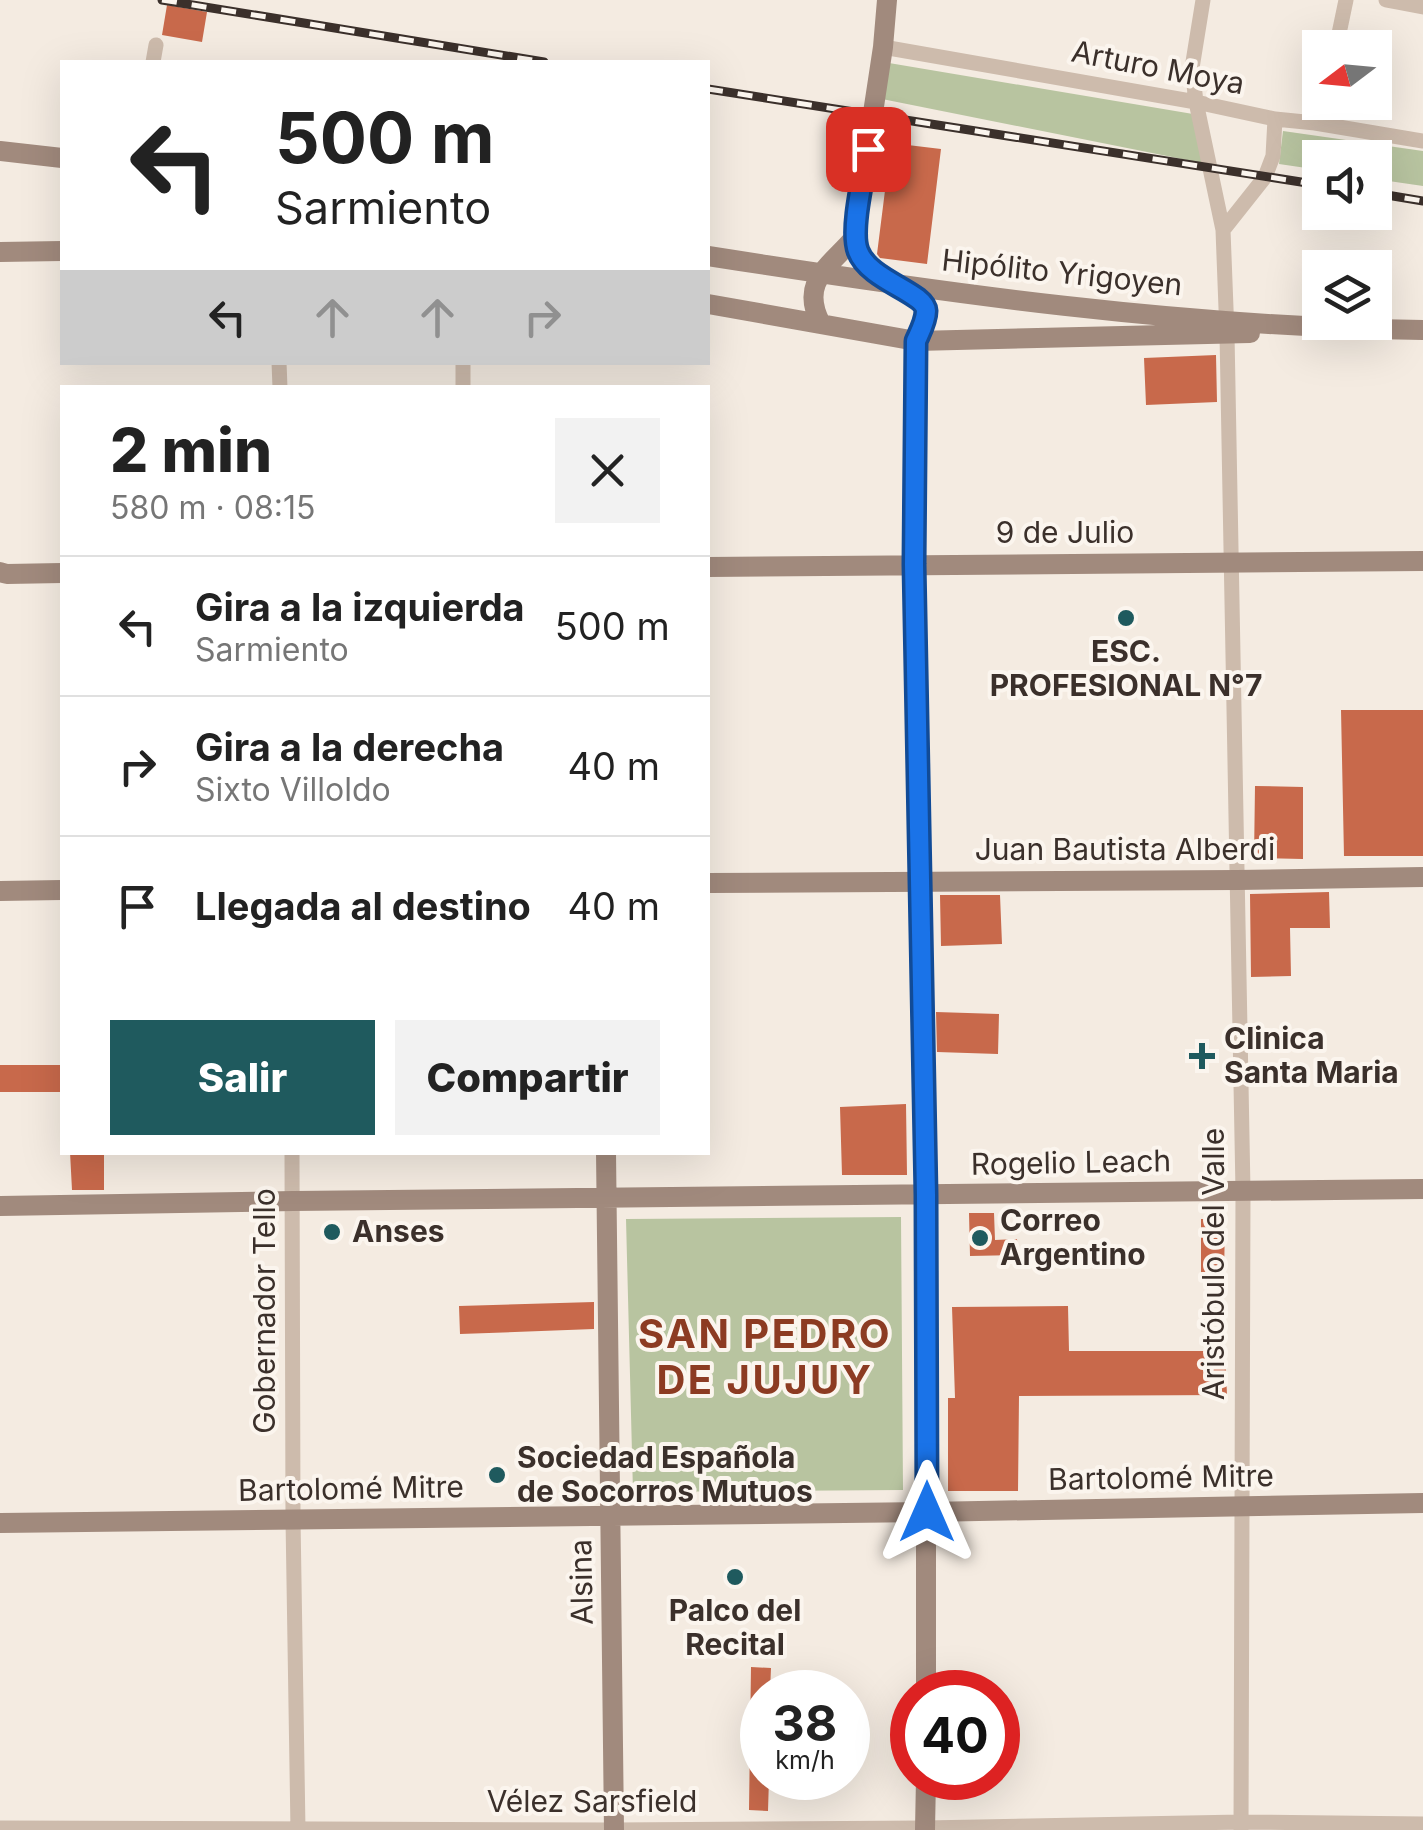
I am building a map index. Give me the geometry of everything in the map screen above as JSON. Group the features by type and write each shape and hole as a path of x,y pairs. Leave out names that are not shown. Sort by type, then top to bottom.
{"street":[{"path":"888,0 854,238 859,256 889,283 921,299 926,307 916,341 914,564 926,1195 926,1670"},
{"name":"Aristóbulo del Valle","path":"1203,0 1192,68 1224,230 1227,327 1243,1191 1241,1826"},
{"path":"1340,30 1346,0"},
{"path":"1386,0 1423,7"},
{"path":"153,60 156,46"},
{"name":"Arturo Moya","path":"883,47 1275,119 1423,141"},
{"path":"1224,230 1266,176 1273,156 1275,119"},
{"path":"0,151 60,158"},
{"path":"821,324 812,300 813,286 854,238"},
{"path":"0,252 60,251"},
{"name":"Hipólito Yrigoyen","path":"710,256 1227,327"},
{"name":"Hipólito Yrigoyen","path":"710,304 916,341 1227,327 1423,330"},
{"name":"9 de Julio","path":"710,567 1423,560"},
{"path":"0,572 60,573"},
{"name":"Juan Bautista Alberdi","path":"710,882 1423,877"},
{"path":"0,892 60,890"},
{"name":"Gobernador Tello","path":"292,1155 298,1830"},
{"name":"Alsina","path":"606,1155 614,1830"},
{"name":"Rogelio Leach","path":"0,1206 1423,1189"},
{"name":"Bartolomé Mitre","path":"0,1523 1423,1504"},
{"path":"926,1800 926,1829"},
{"name":"Vélez Sarsfield","path":"0,1828 614,1830 1423,1824"}],"green space":[{"path":"889,63 1193,114 1202,163 882,99"},
{"path":"1283,131 1346,140 1302,140 1302,167 1279,164"},
{"path":"1392,147 1423,151 1423,186 1392,181"},
{"path":"901,1217 903,1490 633,1492 626,1219"}],"building":[{"path":"167,5 207,12 202,42 162,35"},
{"path":"891,143 941,149 927,264 880,258 877,254"},
{"path":"1216,355 1217,402 1146,405 1144,358"},
{"path":"1341,710 1423,710 1423,856 1344,856"},
{"path":"1255,786 1303,787 1303,859 1254,858"},
{"path":"1329,892 1330,928 1290,928 1291,976 1251,977 1250,894"},
{"path":"940,895 1000,895 1002,944 941,946"},
{"path":"936,1012 999,1014 998,1054 937,1052"},
{"path":"0,1065 60,1065 60,1092 0,1092"},
{"path":"906,1104 907,1175 842,1175 840,1107"},
{"path":"70,1155 104,1155 104,1190 72,1190"},
{"path":"969,1213 994,1213 995,1240 1017,1239 1018,1255 970,1256"},
{"path":"1201,1219 1225,1219 1224,1279 1201,1279"},
{"path":"594,1302 594,1329 460,1334 459,1306"},
{"path":"1068,1306 1069,1351 1225,1351 1227,1395 1019,1396 1018,1491 948,1491 948,1398 955,1398 952,1307"},
{"path":"749,1800 768,1800 768,1811 749,1810"}],"railway":[{"path":"162,0 532,60"},
{"path":"710,89 1302,182"},
{"path":"1392,196 1423,201"}],"place":[{"name":"ESC. PROFESIONAL N°7","path":"1126,618"},
{"name":"Clinica Santa Maria","path":"1202,1056"},
{"name":"Anses","path":"332,1232"},
{"name":"Correo Argentino","path":"980,1238"},
{"name":"Sociedad Española de Socorros Mutuos","path":"497,1475"},
{"name":"Palco del Recital","path":"735,1577"}],"district":[{"name":"SAN PEDRO DE JUJUY","path":"765,1357"}],"route":[{"path":"868,149 854,238 859,256 889,283 921,299 926,307 916,341 914,564 926,1195 927,1512"}]}
